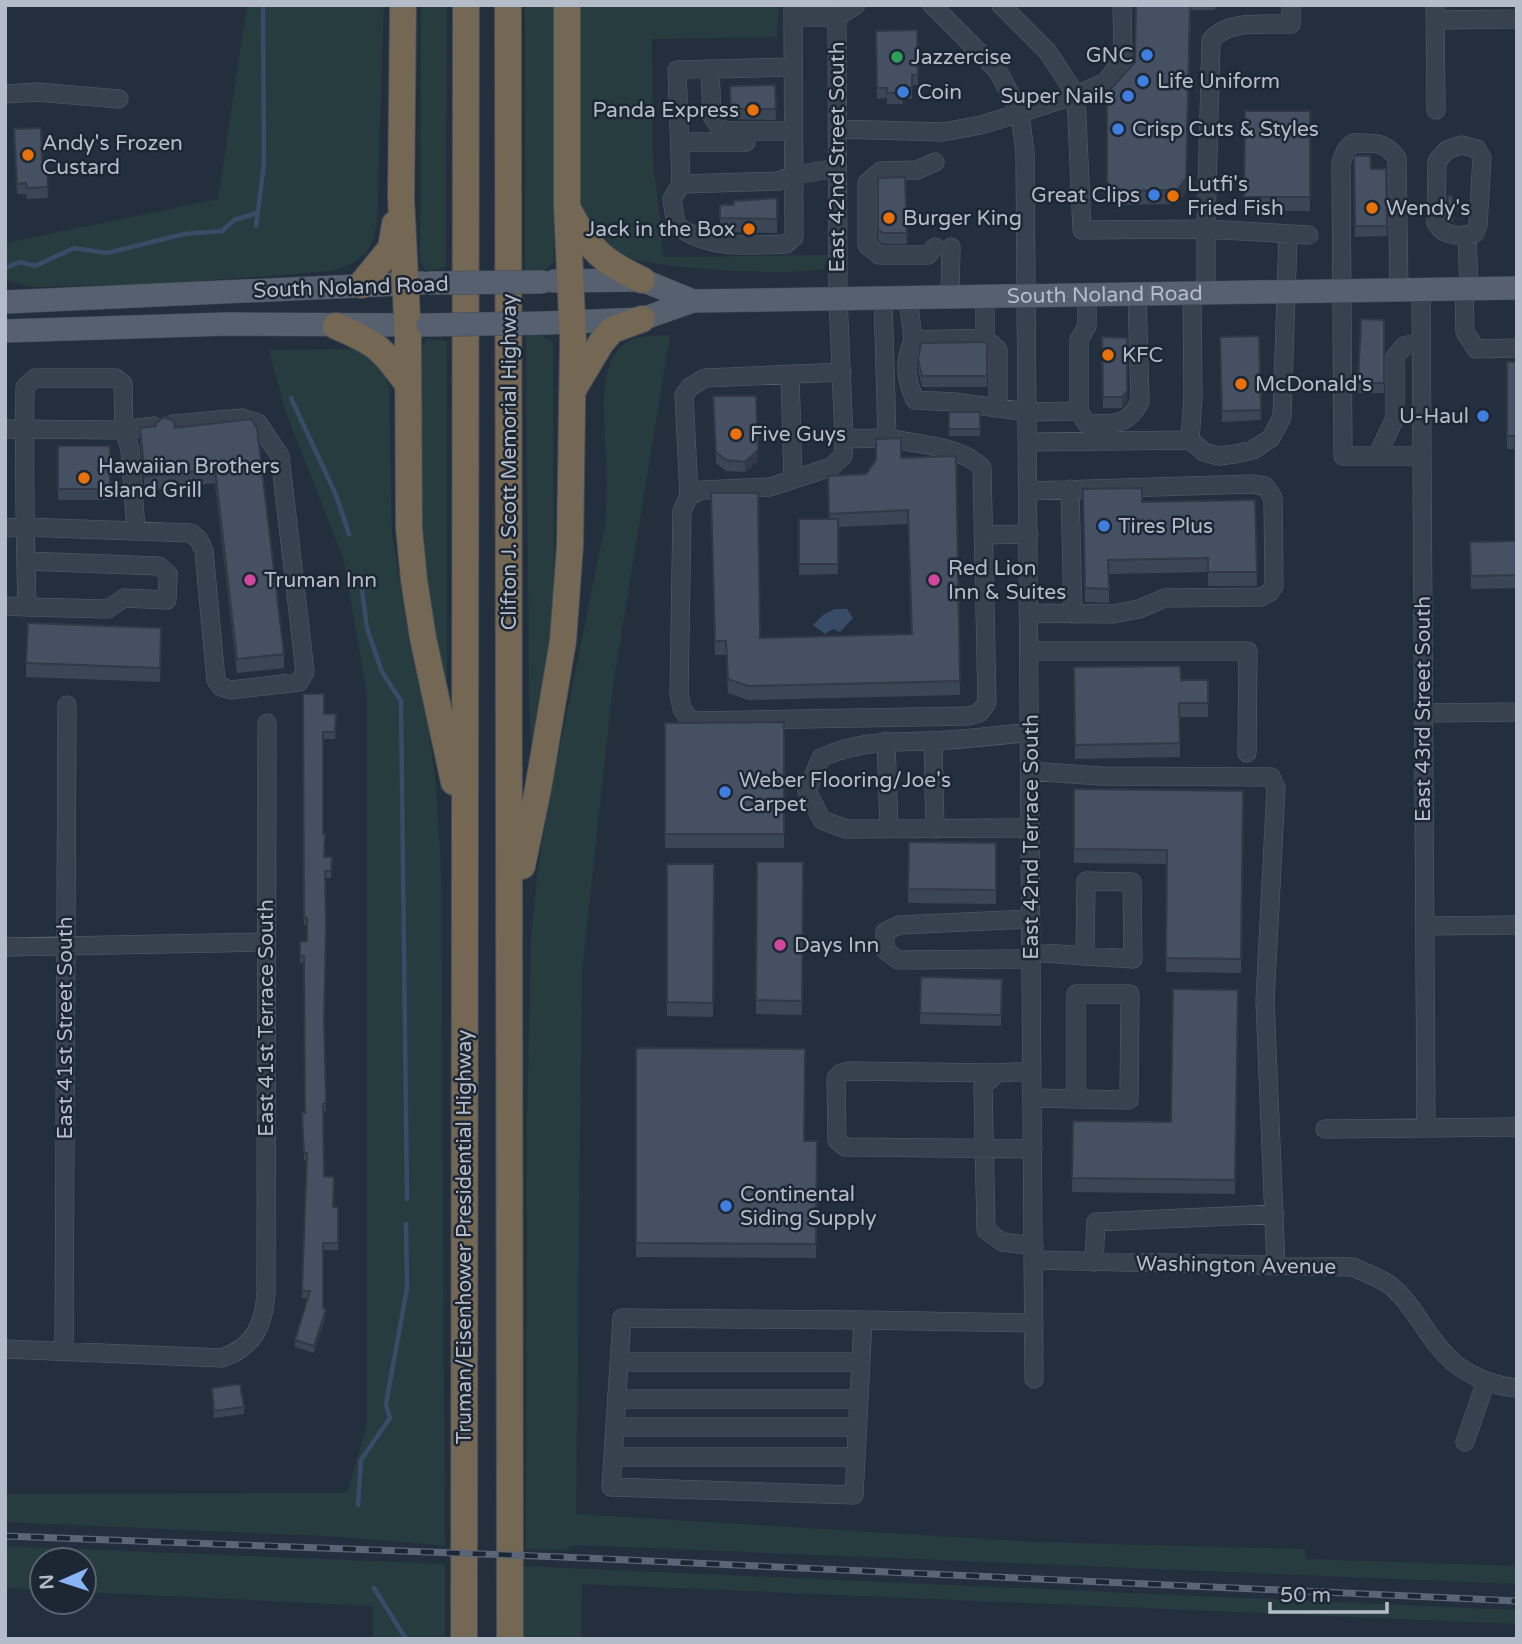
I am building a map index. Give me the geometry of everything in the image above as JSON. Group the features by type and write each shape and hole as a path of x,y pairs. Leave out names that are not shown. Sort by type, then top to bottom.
{"highway":[{"path":"403,5 401,198 416,283 417,325 407,383 409,528 423,638 465,836"},
{"name":"Clifton J. Scott Memorial Highway","path":"465,836 466,5"},
{"name":"Clifton J. Scott Memorial Highway","path":"508,5 511,919"},
{"path":"510,1639 511,919 538,789 563,641 570,546 573,323 567,206 567,5"},
{"path":"361,285 391,248 401,198"},
{"path":"567,206 580,232 601,257 642,280"},
{"path":"573,390 601,343 612,330 642,319"},
{"path":"336,327 368,340 386,354 407,383"},
{"name":"Truman/Eisenhower Presidential Highway","path":"464,1639 465,836"}],"main road":[{"name":"South Noland Road","path":"5,302 361,285 571,280 642,280 693,301"},
{"name":"South Noland Road","path":"5,331 228,324 336,327 573,323 642,319 693,301 1517,288"},
{"path":"5,290 33,302"}],"street":[{"path":"793,66 677,69 681,184 672,199 676,225 684,232 719,245 786,244 794,237 793,11 837,17 856,5"},
{"path":"1001,5 1047,51 1076,95 1082,230 1206,229 1288,236 1309,235"},
{"path":"837,130 943,132 981,125 1076,95 1106,82 1123,59 1122,5"},
{"path":"1189,440 1206,229 1211,40 1219,30 1240,25 1290,24 1291,5"},
{"path":"942,9 998,71 1020,113"},
{"path":"1436,110 1435,12 1517,19"},
{"name":"East 42nd Street South","path":"837,17 838,298 844,439"},
{"path":"710,69 712,116 720,128 792,136"},
{"path":"5,94 37,92 119,99"},
{"name":"East 42nd Terrace South","path":"1020,113 1025,153 1027,295 1034,1379"},
{"path":"680,142 792,136"},
{"name":"East 43rd Street South","path":"1343,291 1340,162 1353,143 1378,142 1390,148 1397,158 1410,290 1421,342 1426,1128"},
{"path":"1461,145 1477,149 1482,158 1478,225 1475,233 1467,236 1448,234 1440,230 1436,223 1437,161 1447,150 1461,145"},
{"path":"935,162 917,170 881,171 867,183 867,245 879,256 928,255 943,247 950,296"},
{"path":"681,184 778,181 837,167"},
{"path":"1028,442 1189,440 1204,452 1219,456 1253,450 1271,438 1282,417 1288,236"},
{"path":"1467,236 1465,332 1476,349 1517,348"},
{"path":"1343,291 1343,456 1422,456"},
{"path":"1087,294 1087,326 1079,340 1080,411 1087,424 1119,423 1132,416 1140,402 1137,294"},
{"path":"985,296 985,338"},
{"path":"883,297 887,438"},
{"path":"908,297 913,340 906,358 908,384 915,400 1028,412 1080,411"},
{"path":"913,340 985,338 998,350 998,408"},
{"path":"1377,456 1395,418 1395,357 1404,346 1421,342"},
{"path":"885,357 906,358"},
{"path":"689,496 702,490 770,487 831,467 843,456 844,439 887,438 961,453 974,459 982,468 988,703 979,713 968,716 691,721 682,709 679,694 682,512 689,496 684,395 690,387 705,377 842,372"},
{"path":"790,374 793,478"},
{"path":"27,607 25,387 35,378 116,378 123,384 124,430 130,449 136,530"},
{"path":"5,528 191,533 199,540 204,551 216,680 221,687 231,690 299,682 305,672 280,456 258,423 242,418 173,424"},
{"path":"5,429 124,430 154,426"},
{"path":"1028,491 1251,484 1265,486 1273,498 1274,586 1261,597 1165,598 1139,609 1114,614 1029,613"},
{"path":"1070,489 1073,614"},
{"path":"983,534 1029,534"},
{"path":"5,606 108,610 124,598 167,600 168,574 159,566 26,561"},
{"path":"1029,651 1248,651 1247,753"},
{"name":"East 41st Street South","path":"64,1350 67,705"},
{"path":"1423,713 1517,712"},
{"name":"East 41st Terrace South","path":"64,1350 222,1358 234,1354 252,1341 265,1313 267,723"},
{"path":"1030,732 886,741 841,748 821,758 807,791 822,820 846,830 1031,828"},
{"path":"933,740 935,829"},
{"path":"886,741 889,829"},
{"path":"1030,771 1101,776 1271,777 1276,788 1265,1001 1276,1266"},
{"path":"1031,919 899,925 885,932 885,950 898,960 1032,956 1133,959 1132,882 1086,881 1086,956"},
{"path":"1425,926 1517,925"},
{"path":"5,947 265,942"},
{"path":"1032,1098 1076,1099 1129,1100 1130,994 1076,994 1076,1099"},
{"path":"1032,1071 850,1071 841,1073 836,1078 837,1140 845,1147 1033,1149"},
{"path":"984,1149 983,1086 997,1073"},
{"path":"1325,1129 1517,1127"},
{"name":"Washington Avenue","path":"984,1149 986,1230 1002,1242 1034,1253 1094,1262 1353,1268 1390,1285 1445,1355 1466,1371 1486,1381 1517,1388"},
{"path":"1094,1262 1096,1222 1275,1214"},
{"path":"863,1320 854,1495 611,1487 622,1318 863,1320 1034,1323"},
{"path":"5,1349 64,1350"},
{"path":"619,1362 861,1362"},
{"path":"1465,1442 1486,1381"},
{"path":"617,1399 859,1399"},
{"path":"615,1427 858,1427"},
{"path":"613,1457 856,1457"}],"green space":[{"path":"247,5 384,5 377,222 373,241 364,254 352,263 333,271 173,283 32,287 5,280 5,243 218,199"},
{"path":"421,5 447,5 446,267 426,271 420,261"},
{"path":"525,5 554,5 554,261 546,270 525,270"},
{"path":"579,5 779,5 777,37 652,39 653,158 664,257 829,255 824,268 810,271 757,272 661,264 623,256 599,237 588,221 578,193"},
{"path":"526,333 543,336 553,342 554,623 533,772 529,704"},
{"path":"670,335 613,686 582,972 576,1514 1035,1542 1305,1549 1306,1559 1517,1566 1517,1584 575,1545 563,1550 526,1549 527,1119 531,940 537,875 547,811 605,524 607,486 604,411 608,372 613,356 633,339"},
{"path":"428,339 447,341 447,694 422,556 420,348"},
{"path":"352,349 377,362 389,387 392,533 410,647 427,720 436,784 441,869 445,1546 344,1537 5,1522 5,1494 347,1493 367,1424 367,694 343,558 284,407 269,350"},
{"path":"5,1546 28,1547 28,1589 5,1588"},
{"path":"98,1550 445,1564 445,1639 373,1639 372,1606 98,1593"},
{"path":"524,1566 1517,1610 1517,1624 582,1584 581,1639 524,1639"}],"water":[{"path":"835,609 847,609 853,618 840,632 833,629 825,634 813,625 823,615"}],"building":[{"path":"1136,5 1190,5 1186,178 1177,190 1116,191 1107,182 1107,93 1135,62"},
{"path":"917,30 918,75 912,75 912,88 903,88 903,93 887,93 887,88 877,88 876,31"},
{"path":"775,85 776,109 731,109 730,86"},
{"path":"1245,111 1310,111 1310,197 1244,197"},
{"name":"Andy's Frozen Custard","path":"41,128 42,160 47,159 48,187 27,188 26,183 17,184 14,129"},
{"name":"Wendy's","path":"1354,156 1370,156 1371,169 1386,169 1387,226 1355,226"},
{"name":"Burger King","path":"905,177 907,233 883,233 878,229 878,178"},
{"path":"1448,196 1452,196 1453,218 1447,216"},
{"path":"777,198 777,219 720,218 720,205 734,205 734,201"},
{"path":"1361,319 1384,320 1384,383 1358,383"},
{"name":"McDonald's","path":"1259,336 1261,410 1222,411 1220,337"},
{"path":"1102,337 1127,338 1127,391 1122,397 1103,397"},
{"path":"921,343 987,344 987,376 922,376 918,359"},
{"path":"1507,362 1517,362 1517,575 1471,576 1470,542 1515,541 1515,436 1507,436"},
{"name":"Five Guys","path":"713,396 756,396 758,450 745,462 726,460 716,452"},
{"path":"949,412 980,412 980,429 949,429"},
{"name":"Truman Inn","path":"164,417 174,421 175,428 251,419 257,428 284,654 237,659 215,469 145,477 140,428 156,426"},
{"name":"Red Lion Inn & Suites","path":"901,438 901,458 956,456 960,681 748,686 728,679 726,641 715,641 711,493 758,493 760,638 912,634 908,510 829,514 828,476 866,474 876,460 876,439"},
{"name":"Hawaiian Brothers Island Grill","path":"58,446 110,446 110,489 58,489"},
{"path":"1142,488 1142,502 1255,500 1257,572 1208,572 1208,558 1108,560 1109,589 1085,588 1083,489"},
{"path":"799,519 838,519 838,564 799,564"},
{"path":"28,623 161,628 160,668 26,663"},
{"path":"1180,666 1181,680 1208,680 1208,703 1179,703 1180,743 1075,745 1074,667"},
{"path":"303,694 324,694 324,714 336,714 335,732 323,732 324,857 332,857 331,871 325,871 326,1103 323,1104 324,1176 334,1177 333,1207 338,1207 338,1243 323,1243 323,1308 326,1309 314,1346 295,1340 310,1291 302,1291 307,1153 304,1153 302,1113 305,1113 304,956 300,956 300,942 307,941 307,918 304,918"},
{"name":"Weber Flooring/Joe's Carpet","path":"784,722 784,834 665,834 665,723"},
{"path":"1074,789 1243,791 1241,959 1166,958 1167,850 1074,849"},
{"path":"909,842 996,843 996,890 908,889"},
{"name":"Days Inn","path":"757,862 803,862 802,1001 756,1000"},
{"path":"667,864 714,864 713,1003 667,1002"},
{"path":"921,977 1002,979 1001,1015 920,1013"},
{"path":"1173,989 1238,990 1235,1180 1072,1178 1073,1121 1171,1122"},
{"name":"Continental Siding Supply","path":"636,1048 805,1049 804,1141 817,1141 816,1244 636,1243"},
{"path":"240,1384 244,1407 214,1411 212,1388"}],"waterway":[{"path":"256,226 264,164 263,5"},
{"path":"5,268 20,262 35,266 74,248 107,253 184,234 222,231 234,220 257,213"},
{"path":"291,398 336,495 349,534"},
{"path":"360,575 367,628 382,672 401,701 407,1199"},
{"path":"358,1505 361,1460 390,1418 386,1404 407,1288 406,1224"},
{"path":"374,1588 406,1639"}],"railway":[{"path":"5,1536 562,1557 1517,1601"}],"place":[{"name":"GNC","path":"1147,55"},
{"name":"Jazzercise","path":"897,57"},
{"name":"Life Uniform","path":"1143,81"},
{"name":"Coin","path":"903,92"},
{"name":"Super Nails","path":"1128,96"},
{"name":"Panda Express","path":"753,110"},
{"name":"Crisp Cuts & Styles","path":"1118,129"},
{"name":"Andy's Frozen Custard","path":"28,155"},
{"name":"Great Clips","path":"1154,195"},
{"name":"Lutfi's Fried Fish","path":"1173,196"},
{"name":"Wendy's","path":"1372,208"},
{"name":"Burger King","path":"889,218"},
{"name":"Jack in the Box","path":"749,229"},
{"name":"KFC","path":"1108,355"},
{"name":"McDonald's","path":"1241,384"},
{"name":"U-Haul","path":"1483,416"},
{"name":"Five Guys","path":"736,434"},
{"name":"Hawaiian Brothers Island Grill","path":"84,478"},
{"name":"Tires Plus","path":"1104,526"},
{"name":"Truman Inn","path":"250,580"},
{"name":"Red Lion Inn & Suites","path":"934,580"},
{"name":"Weber Flooring/Joe's Carpet","path":"725,792"},
{"name":"Days Inn","path":"780,945"},
{"name":"Continental Siding Supply","path":"726,1206"}]}
